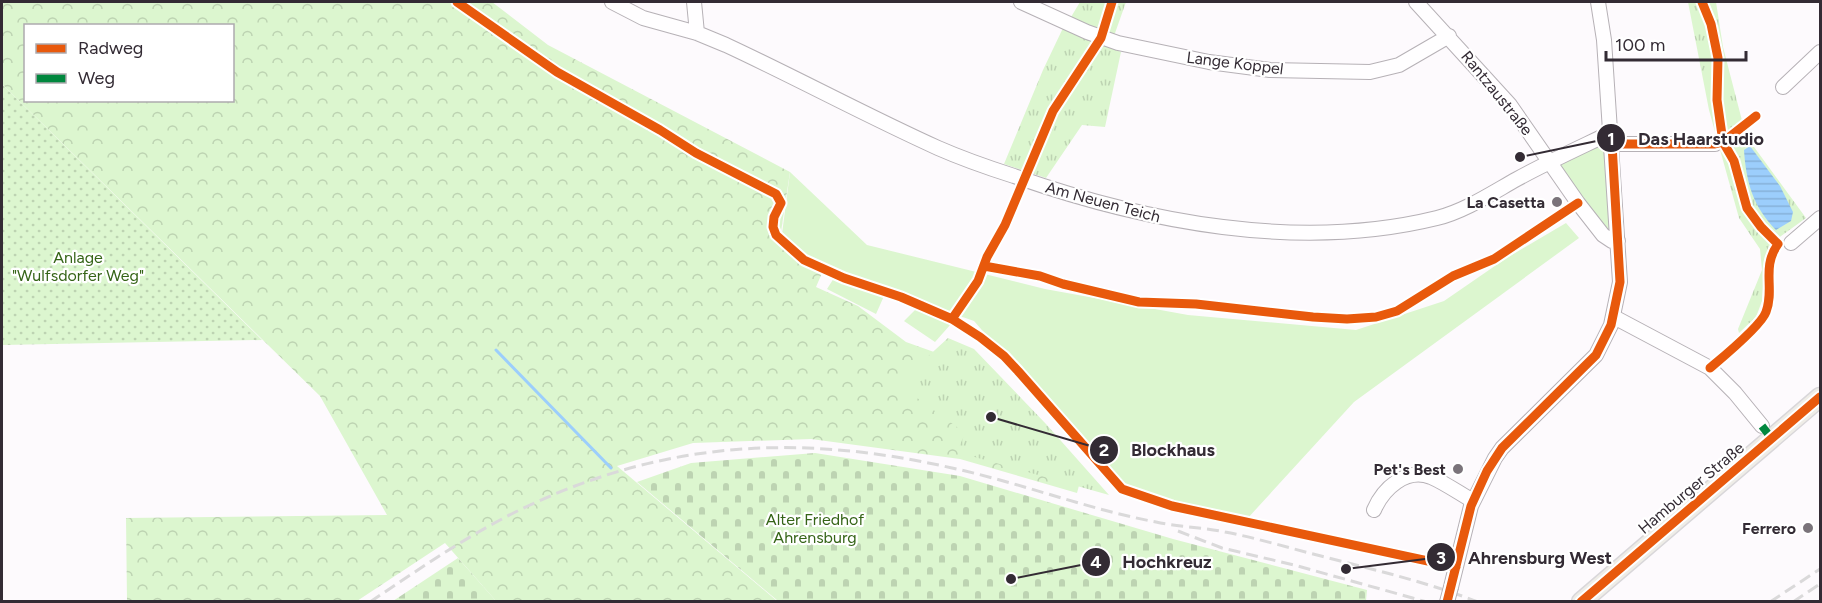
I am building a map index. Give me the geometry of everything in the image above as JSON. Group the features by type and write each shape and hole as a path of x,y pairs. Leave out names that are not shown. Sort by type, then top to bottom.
{"main road":[{"name":"Hamburger Straße","path":"1581,602 1821,397"}],"street":[{"name":"Am Neuen Teich","path":"612,2 643,18 697,33 778,69 938,148 1047,188 1105,205 1184,223 1262,230 1340,232 1392,227 1439,218 1479,200 1550,161 1611,139"},
{"path":"694,2 697,33"},
{"name":"Lange Koppel","path":"1021,2 1094,35 1118,43 1209,62 1269,70 1370,72 1399,65 1449,36"},
{"name":"Rantzaustraße","path":"1416,2 1510,105 1603,235 1612,241 1618,241"},
{"path":"1447,602 1473,501 1487,471 1502,448 1572,382 1596,355 1614,317 1620,282 1618,241 1604,40 1598,2"},
{"path":"1783,87 1821,52"},
{"path":"1611,139 1715,144"},
{"path":"1791,243 1821,218"},
{"path":"1614,317 1710,368 1735,393 1762,426"},
{"path":"1374,510 1378,500 1390,486 1412,475 1431,477 1473,501"}],"green space":[{"path":"2,2 492,2 548,45 790,172 779,245 798,262 822,273 816,287 858,306 906,342 934,352 1081,478 1077,493 960,459 811,439 693,443 617,466 777,601 496,601 445,543 357,601 127,601 126,518 387,515 320,396 2,84"},
{"path":"1080,2 1126,2 1114,36 1071,17"},
{"path":"1688,2 1716,2 1723,47 1746,136 1806,218 1777,239 1765,257 1762,301 1756,317 1739,333 1738,329 1762,270 1760,249 1739,218 1709,110"},
{"path":"1063,28 1121,52 1105,127 1082,125 1046,178 1004,164"},
{"name":"Anlage \"Wulfsdorfer Weg\"","path":"2,84 262,340 2,345"},
{"path":"1607,139 1616,238 1608,237 1555,164"},
{"path":"790,172 867,245 1045,289 1188,315 1356,330 1444,301 1505,259 1566,223 1579,238 1354,402 1247,519 1122,490 974,321 848,277 805,259 782,234"},
{"path":"834,278 884,296 876,314 827,289"},
{"path":"916,309 951,324 935,342 904,321"},
{"path":"948,338 974,349 1046,424 1109,495 957,452 965,433 898,384"},
{"name":"Alter Friedhof Ahrensburg","path":"815,453 960,476 1173,539 1367,590 1366,601 778,601 637,482 691,463"},
{"path":"458,558 496,601 393,601"}],"water":[{"path":"1750,146 1780,186 1793,212 1791,221 1776,230 1756,203 1752,193 1744,150"}],"waterway":[{"path":"496,350 611,468"}],"railway":[{"path":"370,602 448,550 489,526 530,505 582,483 634,467 686,456 738,449 790,448 843,450 897,457 952,468 1130,517 1164,524 1216,530 1261,540 1440,588 1478,602"},
{"path":"1178,531 1222,548 1294,565 1427,602"},
{"path":"1770,602 1820,569"},
{"path":"1793,602 1820,584"}],"marked path":[{"path":"1762,426 1772,439"}],"cycle path":[{"path":"457,2 557,72 696,153 776,194 781,203 774,217 773,227 776,235 804,260 844,278 901,297 952,319 980,337 1004,356 1122,489 1172,506 1456,567"},
{"path":"952,319 978,281 987,257 1005,225 1053,111 1101,38 1112,2"},
{"path":"1702,2 1711,24 1718,58 1717,100 1723,142 1734,161 1747,208 1778,244 1770,261 1769,295 1763,318 1750,333 1710,368"},
{"path":"1447,602 1471,506 1487,471 1502,448 1596,355 1611,325 1620,282 1612,144 1715,144 1723,142 1756,116"},
{"path":"984,266 1040,276 1063,284 1139,302 1196,304 1313,317 1347,319 1376,317 1397,311 1453,276 1494,259 1578,203"},
{"path":"1581,602 1820,397"}],"place":[{"name":"Das Haarstudio","path":"1520,157"},
{"name":"La Casetta","path":"1557,202"},
{"name":"Blockhaus","path":"991,417"},
{"name":"Pet's Best","path":"1458,469"},
{"name":"Ferrero","path":"1808,528"},
{"name":"Ahrensburg West","path":"1346,569"},
{"name":"Hochkreuz","path":"1011,579"}]}
